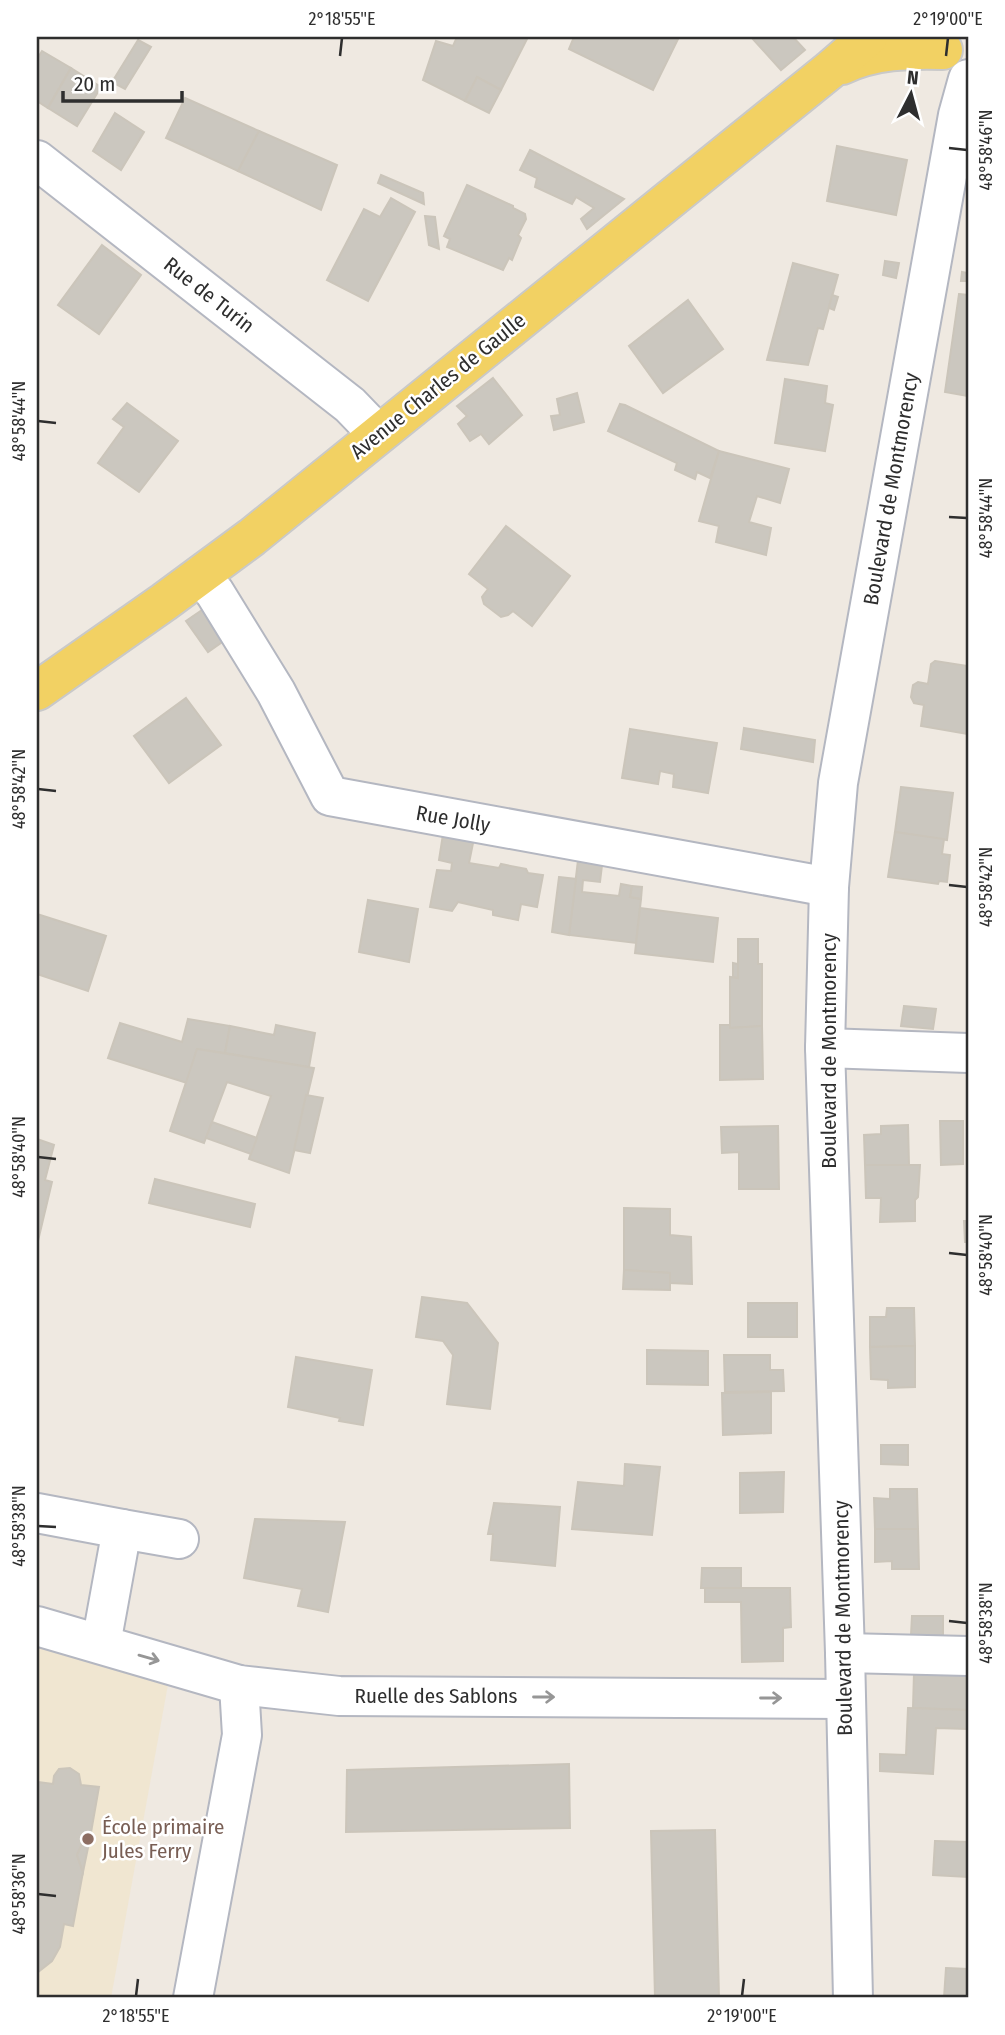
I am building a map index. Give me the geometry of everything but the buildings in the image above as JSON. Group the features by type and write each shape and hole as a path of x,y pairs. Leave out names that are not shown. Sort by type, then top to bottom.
{"main road":[{"name":"Avenue Charles de Gaulle","path":"37,691 252,537 868,37"},
{"name":"Avenue Charles de Gaulle","path":"830,70 854,59 889,51 952,64"}],"street":[{"name":"Boulevard de Montmorency","path":"853,1998 845,1653 825,1048 829,887 838,783 952,64"},
{"name":"Rue de Turin","path":"37,160 350,405 378,434"},
{"name":"Rue Jolly","path":"201,575 276,692 330,796 829,887"},
{"path":"825,1048 968,1053"},
{"path":"37,1513 179,1539"},
{"path":"101,1644 122,1529"},
{"name":"Ruelle des Sablons","path":"37,1626 239,1685 339,1696 845,1699"},
{"path":"845,1653 968,1656"},
{"path":"193,1998 242,1735 239,1685"}],"shaded area":[{"name":"École primaire Jules Ferry","path":"37,1643 169,1679 111,1998 37,1998"}],"place":[{"name":"École primaire Jules Ferry","path":"88,1839"}]}
